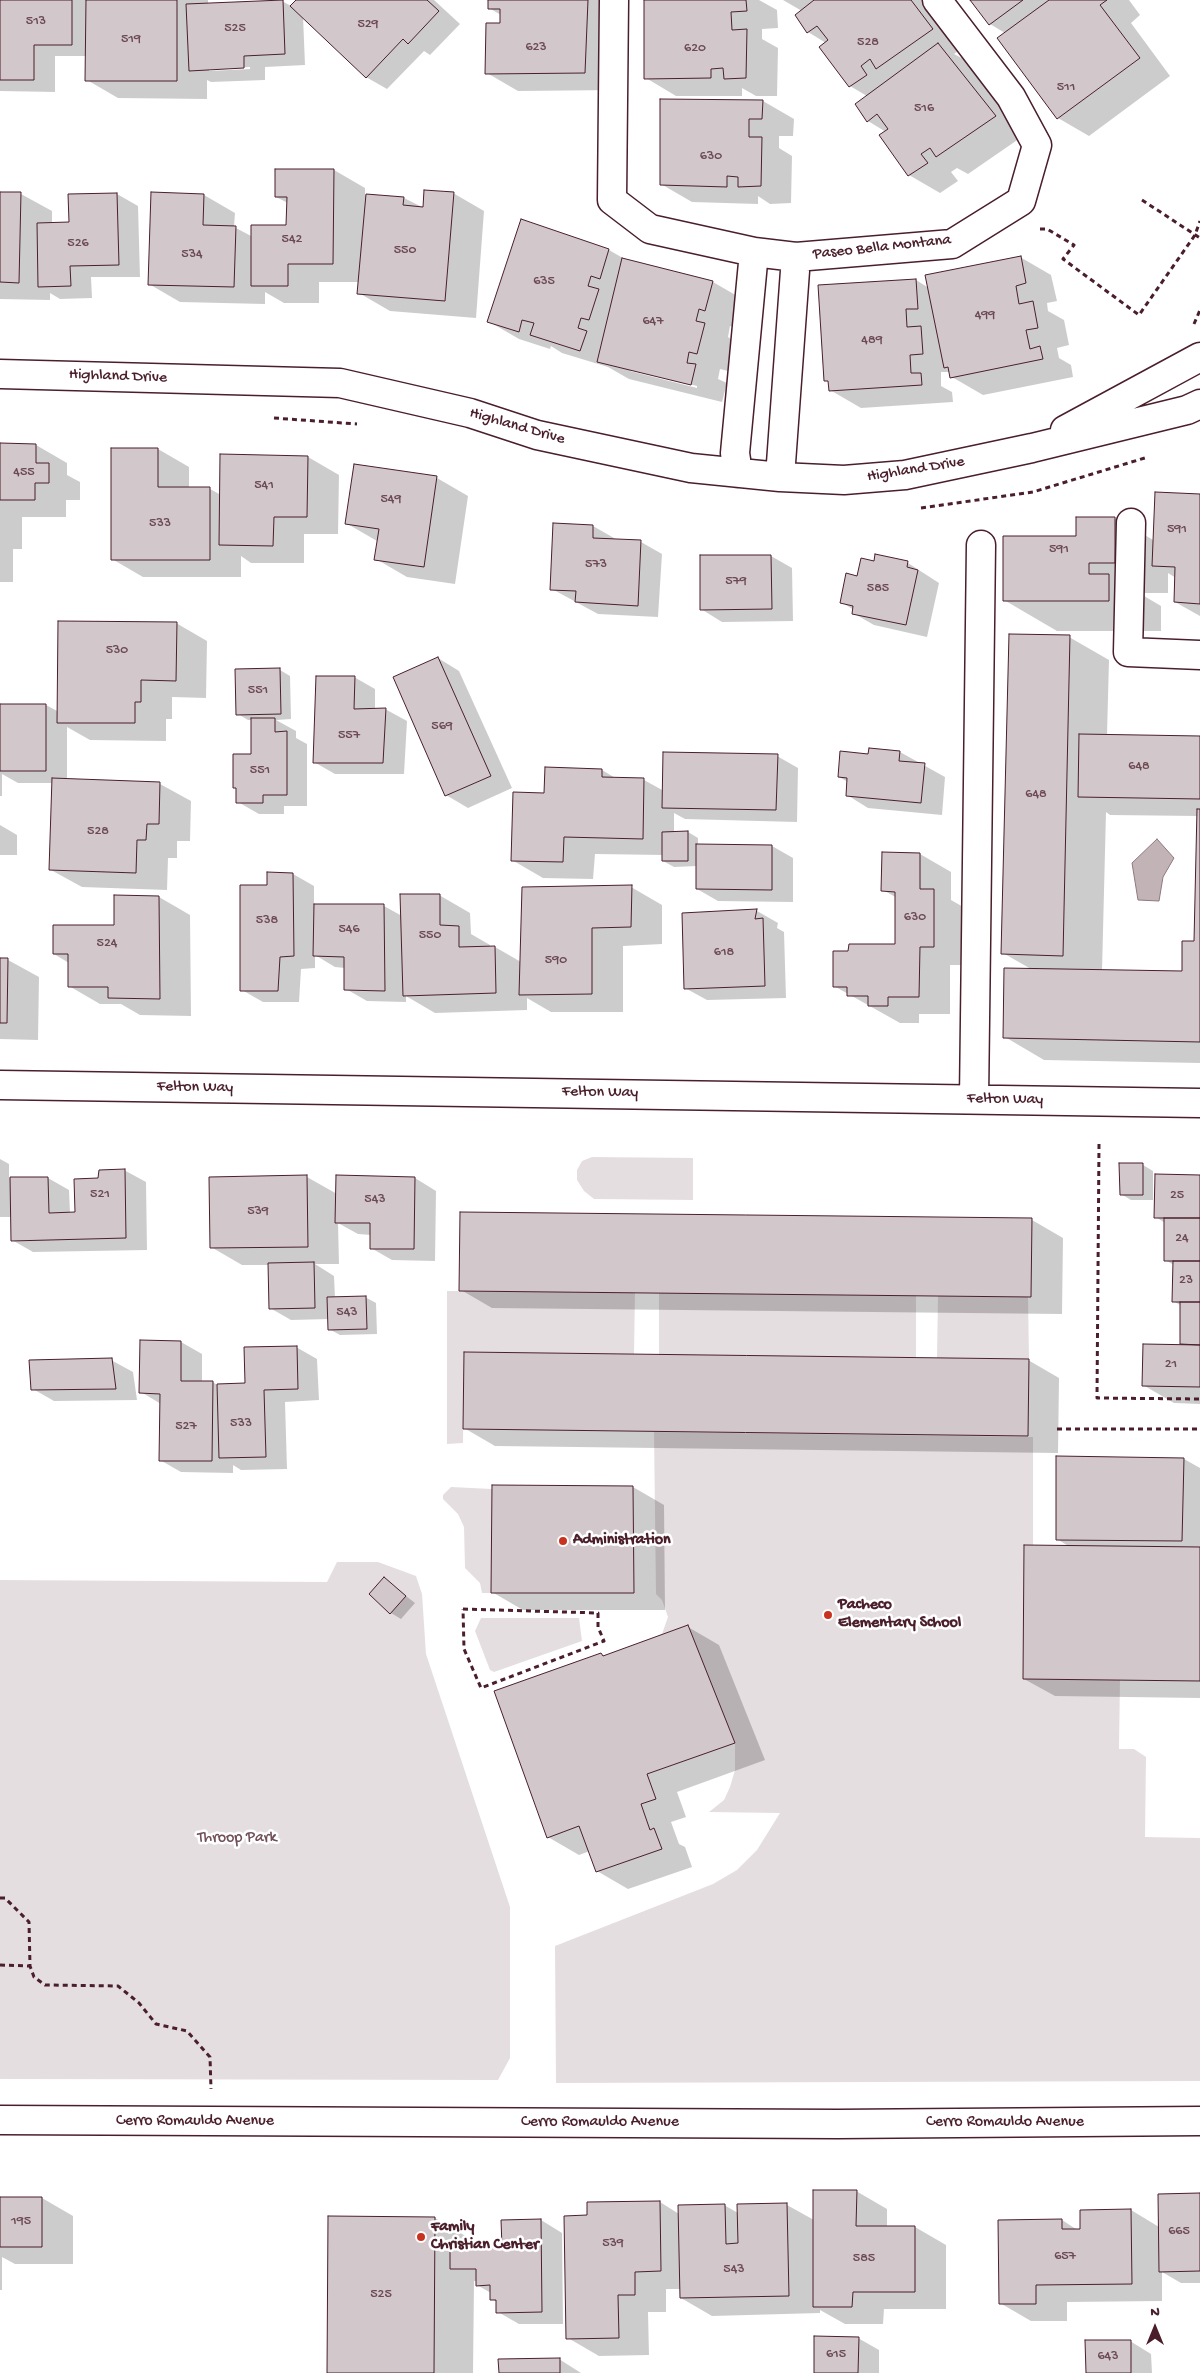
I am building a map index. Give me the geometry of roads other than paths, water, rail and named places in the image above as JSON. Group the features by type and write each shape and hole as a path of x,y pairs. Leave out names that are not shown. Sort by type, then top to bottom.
{"street":[{"name":"Paseo Bella Montana","path":"614,0 612,200 650,229 754,252 796,258 952,244 1020,201 1037,145 1011,97 937,0"},
{"path":"738,473 734,453 754,252"},
{"name":"Paseo Bella Montana","path":"780,477 796,258"},
{"name":"Highland Drive","path":"1032,448 1200,357"},
{"name":"Highland Drive","path":"0,374 340,384 470,412 537,435 692,468 780,477 844,480 905,475 1032,448 1187,410 1200,404"},
{"path":"1131,523 1128,652 1200,656"},
{"path":"974,1099 981,545"},
{"name":"Felton Way","path":"0,1085 1200,1103"},
{"name":"Cerro Romauldo Avenue","path":"0,2120 848,2124 1200,2121"}],"place":[{"name":"Administration","path":"563,1541"},
{"name":"Pacheco Elementary School","path":"828,1615"},
{"name":"Family Christian Center","path":"421,2237"}],"park label":[{"name":"Throop Park","path":"237,1839"}]}
